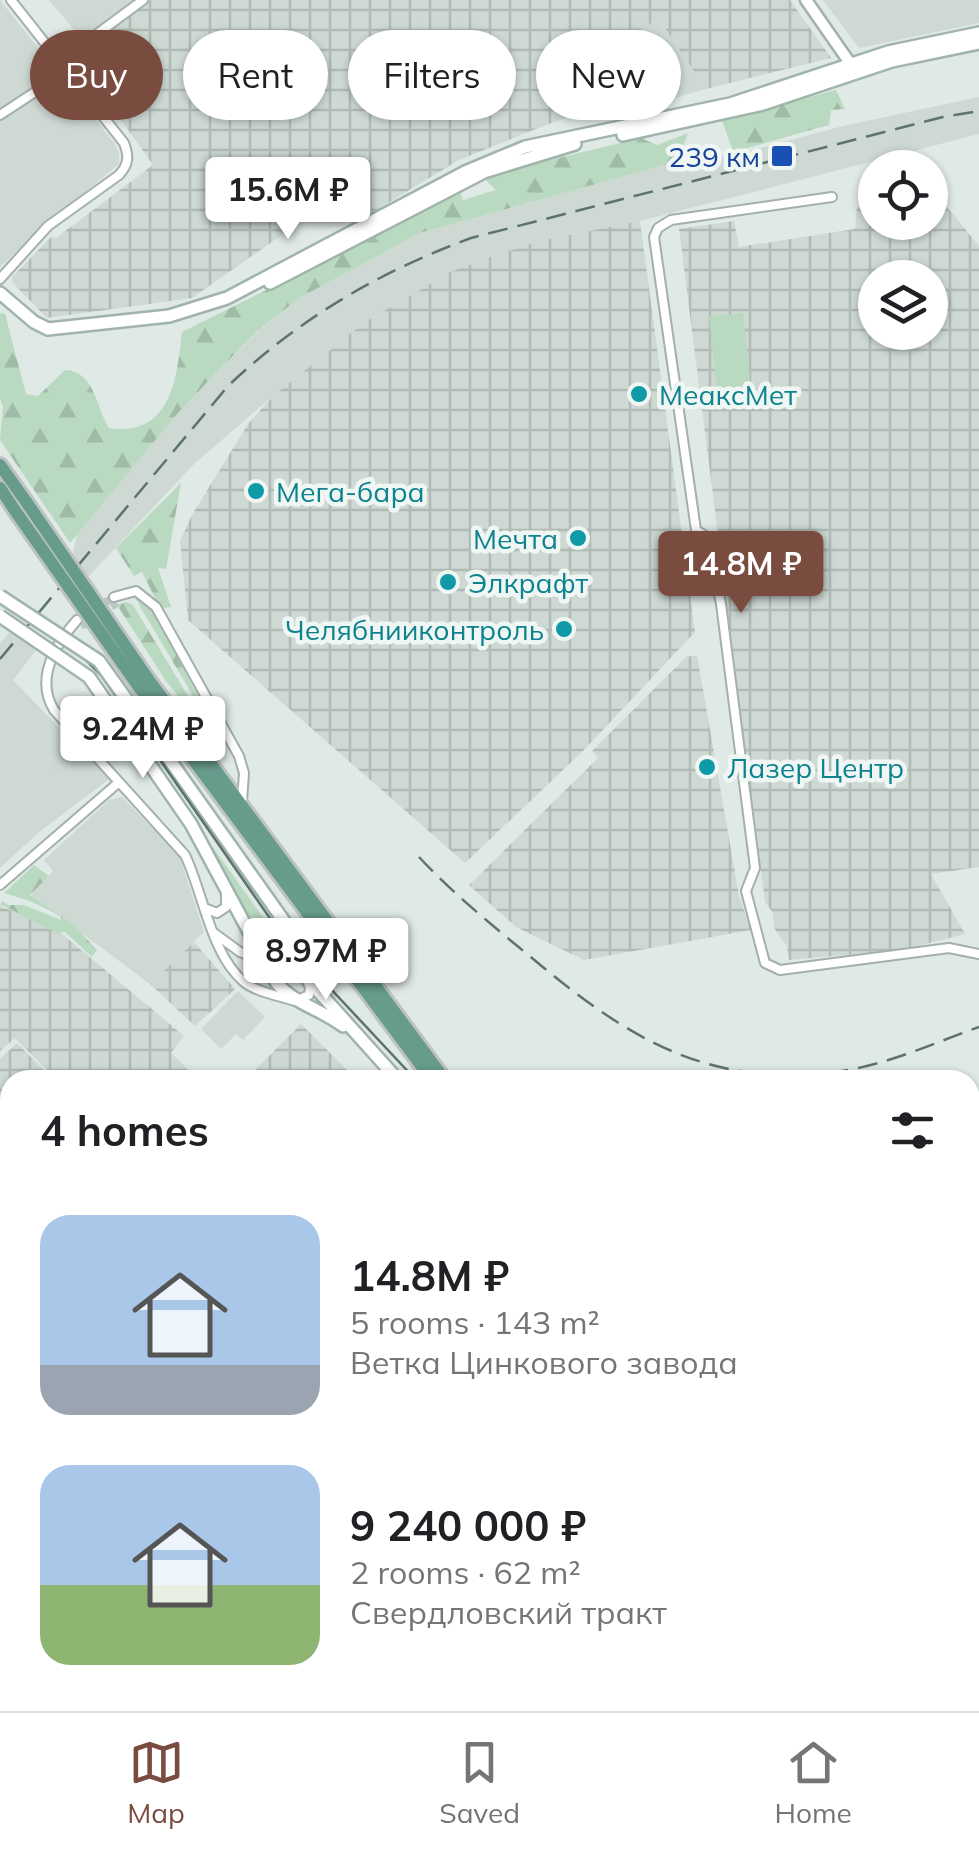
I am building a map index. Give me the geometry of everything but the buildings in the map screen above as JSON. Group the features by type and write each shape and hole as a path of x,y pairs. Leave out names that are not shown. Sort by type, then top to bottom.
{"main road":[{"path":"0,297 31,326 47,333 176,320 229,304 305,261 484,172 564,143 764,104 914,46 979,33"},
{"path":"853,70 979,44"},
{"path":"0,464 22,508 144,683 425,1070"},
{"path":"0,488 22,508"},
{"path":"0,596 98,661 286,924 292,959 389,1070"},
{"path":"0,616 88,677 191,824 260,960 276,982 295,1001 335,1020 366,1044"},
{"path":"144,683 438,1070"}],"street":[{"path":"10,0 34,30"},
{"path":"102,30 142,0"},
{"path":"806,0 853,70"},
{"path":"0,115 30,96"},
{"path":"1,279 48,226 126,167 129,155 124,143 106,120"},
{"path":"832,197 671,220 658,228 654,238 696,530 706,537 722,604 756,868 746,890 765,963 772,968 950,948 979,954"},
{"path":"116,600 136,591 156,606 239,756 244,773 241,806"},
{"path":"79,623 69,630 49,667 44,682 46,698 185,854 214,933 245,983 295,1001 305,999 310,992 305,977 229,946 214,933"},
{"path":"0,885 118,783"},
{"path":"204,907 216,914 221,912 227,902 226,889"},
{"path":"239,976 240,959 260,960"}],"shaded area":[{"path":"0,0 30,38 30,120 96,120 115,144 119,164 0,267"},
{"path":"49,0 134,0 92,30 74,30"},
{"path":"150,0 790,0 831,58 706,89 681,52 681,30 666,30 658,18 641,30 536,30 536,120 561,120 459,160 368,215 343,182 336,187 340,194 192,298 47,318 13,283 12,277 51,237 56,238 153,165 121,120 163,120 163,30 109,30"},
{"path":"823,0 979,0 979,23 859,48"},
{"path":"658,18 666,30 641,30"},
{"path":"681,52 706,89 681,96"},
{"path":"979,97 979,134 917,150 858,150 858,165 640,221 543,240 440,276 365,322 274,395 194,464 88,577 72,556 78,531 177,414 258,331 301,297 420,233 678,161 735,155 843,126"},
{"path":"857,207 858,240 948,240 948,208 979,246 979,867 931,874 965,934 902,950 789,960 787,946 774,928 773,913 765,902 679,229 734,221 739,247 855,229"},
{"path":"640,221 695,632 582,752 465,863 188,620 180,541 248,424 274,395 365,322 439,276 543,240"},
{"path":"13,629 40,645 13,680 109,779 38,833 0,868 0,643"},
{"path":"697,655 739,896 751,930 584,960 516,927 469,885 598,758 592,751 686,657"},
{"path":"122,797 179,855 204,932 150,984 31,895 53,871 44,860 109,800"},
{"path":"0,906 55,928 184,1036 171,1053 189,1070 47,1070 15,1038 0,1051"},
{"path":"194,942 235,989 195,1026 150,984"},
{"path":"238,991 265,1017 243,1040 236,1034 221,1049 201,1029"},
{"path":"301,1024 347,1070 255,1070"},
{"path":"17,1043 44,1070 0,1070 0,1059"}],"green space":[{"path":"836,90 845,109 831,110 829,125 733,152 722,120"},
{"path":"688,133 678,161 420,233 301,297 257,331 177,414 70,543 0,440 0,313 5,314 26,394 38,396 65,370 75,372 89,384 109,428 130,428 146,423 167,401 182,332 391,228 437,198 460,192 463,200 496,190 486,180 529,165 641,138 657,145"},
{"path":"743,313 751,389 717,393 709,316"},
{"path":"181,483 166,569 158,568 171,607 160,608 142,572 134,576 116,548"},
{"path":"139,595 149,604 218,734 218,742 166,681 117,605 133,605 191,701 192,694 135,598"},
{"path":"207,839 282,944 285,965 267,958"},
{"path":"34,865 49,876 30,895 60,916 4,893"},
{"path":"2,901 61,920 61,916 97,950 92,957 65,932 57,933 0,907"}],"tunnel":[{"path":"84,616 114,597"},
{"path":"81,626 117,603"}],"tram line":[{"path":"0,603 81,655 101,675 285,940 407,1070"}],"railway":[{"path":"0,659 228,386 283,339 342,299 404,266 471,238 979,111"},
{"path":"419,857 492,925 607,1016 677,1053 736,1070"},
{"path":"848,1070 979,1027"}],"place":[{"name":"239 км","path":"782,156"},
{"name":"МеаксМет","path":"639,394"},
{"name":"Мега-бара","path":"256,491"},
{"name":"Мечта","path":"578,538"},
{"name":"Элкрафт","path":"448,582"},
{"name":"Челябнииконтроль","path":"564,629"},
{"name":"Лазер Центр","path":"707,767"}]}
